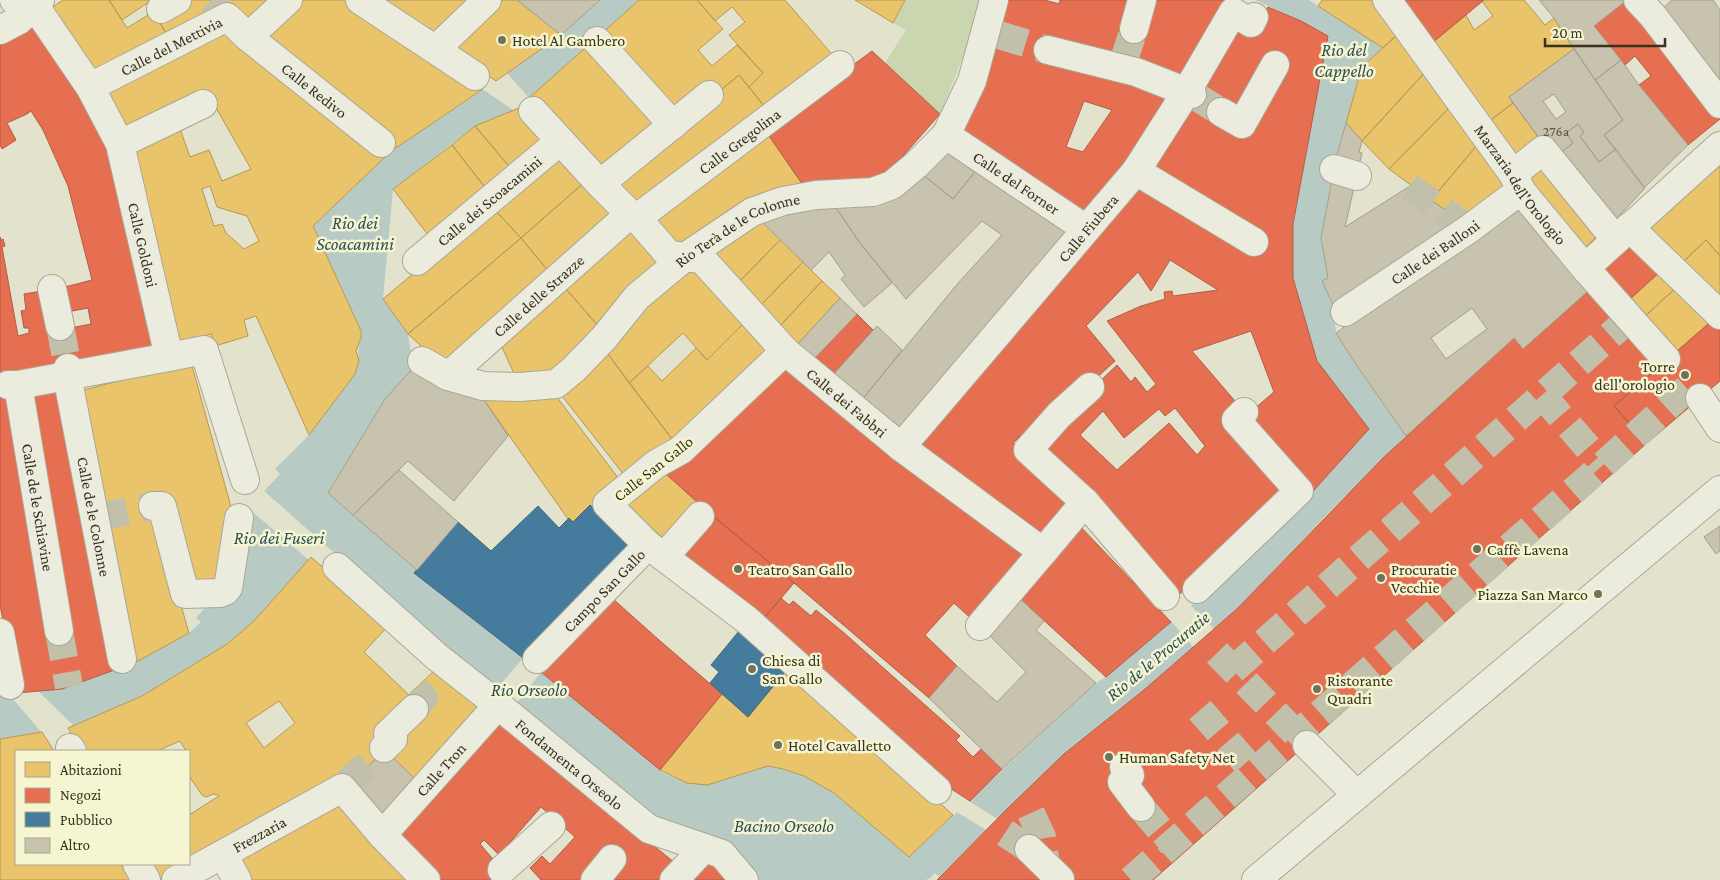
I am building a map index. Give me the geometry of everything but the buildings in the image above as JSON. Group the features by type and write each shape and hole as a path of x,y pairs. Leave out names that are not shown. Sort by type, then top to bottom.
{"street":[{"path":"248,37 288,0"},
{"path":"360,0 475,76"},
{"path":"436,49 486,0"},
{"name":"Rio Terà de le Colonne","path":"422,360 448,376 483,386 520,387 556,384 574,370 592,351 637,297 685,257 752,212 776,204 816,195 873,192 892,185 916,165 946,135 993,33 994,0"},
{"path":"1134,29 1142,0"},
{"name":"Marzaria dell'Orologio","path":"1387,0 1517,182 1585,268 1666,359"},
{"path":"1638,0 1653,16 1720,104"},
{"path":"0,30 19,20 28,3"},
{"name":"Calle Goldoni","path":"28,3 41,15 90,87 120,144 169,357"},
{"name":"Calle Fiubera","path":"901,447 1136,170 1190,92 1233,12 1251,23 1254,17"},
{"name":"Calle del Mettivia","path":"90,87 224,13 248,37"},
{"name":"Calle Redivo","path":"248,37 381,143"},
{"path":"597,41 673,124"},
{"path":"1048,50 1122,66 1190,92"},
{"name":"Calle Gregolina","path":"634,216 840,65"},
{"path":"1221,112 1242,124 1275,65"},
{"path":"600,184 709,95"},
{"path":"120,144 203,104"},
{"name":"Calle dei Fabbri","path":"534,111 600,184 634,216 669,255 702,259 785,351 901,447 1043,552"},
{"name":"Calle del Forner","path":"946,135 1086,229"},
{"name":"Calle dei Scoacamini","path":"417,261 560,141"},
{"path":"1585,268 1719,149"},
{"name":"Calle dei Balloni","path":"1345,312 1469,229 1517,193 1517,182 1542,150 1623,234"},
{"path":"1136,170 1254,242"},
{"name":"Calle delle Strazze","path":"448,376 634,216"},
{"path":"1623,234 1720,315"},
{"path":"52,289 60,326"},
{"path":"69,372 204,350 246,480"},
{"name":"Calle San Gallo","path":"656,551 607,504 656,464 681,450 785,351"},
{"name":"Calle de le Schiavine","path":"59,631 13,385 69,372"},
{"name":"Calle de le Colonne","path":"69,372 70,391 98,518 122,659"},
{"path":"1090,387 1059,415 1028,450 1085,502 1165,596"},
{"path":"1197,590 1299,491 1236,420 1244,412"},
{"path":"1256,880 1720,490"},
{"path":"980,626 1085,502"},
{"path":"153,506 162,506 185,594 220,593 228,588 239,518"},
{"path":"656,551 700,516"},
{"name":"Campo San Gallo","path":"537,659 656,551 747,620 937,790"},
{"name":"Fondamenta Orseolo","path":"337,568 434,660 498,705 649,829 722,854 744,880"},
{"path":"0,633 10,685"},
{"name":"Calle Tron","path":"382,835 498,705"},
{"path":"384,748 393,739 388,734 414,709"},
{"path":"1307,745 1357,795"},
{"path":"1124,767 1130,775 1122,782 1141,807"},
{"name":"Frezzaria","path":"176,880 344,785 382,835 426,880"},
{"path":"502,870 551,826"},
{"path":"674,880 704,848"},
{"path":"1029,849 1060,879"},
{"path":"223,854 237,880"},
{"path":"595,880 612,859"},
{"path":"138,865 146,880"}],"green space":[{"path":"905,0 985,0 940,114 885,63 906,30 893,23"}],"water":[{"path":"600,0 639,0 519,108 475,126 393,189 383,299 408,334 413,368 385,399 328,493 417,570 415,574 541,672 663,773 687,783 707,785 768,766 804,776 834,793 909,857 1096,683 1106,677 1190,605 1306,499 1369,429 1317,361 1293,278 1293,224 1328,36 1301,21 1255,0 1309,0 1383,48 1362,67 1336,158 1321,238 1328,278 1322,281 1333,305 1336,333 1406,436 1332,509 1238,608 1144,690 1064,754 939,877 935,873 925,880 759,880 730,847 649,815 514,707 324,544 254,621 227,644 142,696 68,728 0,739 0,693 69,687 140,660 189,633 201,622 196,618 209,603 248,508 280,474 275,469 309,435 359,361 358,353 361,331 313,226 386,156 390,143 396,148 496,81 561,35"}],"pier":[{"path":"507,73 531,100 521,109 513,110 481,88"},
{"path":"271,480 275,480 263,490 343,561 341,563 324,547 313,559 311,557 309,560 248,508 244,512 246,506"},
{"path":"1200,593 1202,595 1191,606 1216,631 1195,649 1170,620"},
{"path":"525,656 543,670 512,709 493,693"},
{"path":"38,691 73,725 68,728 69,730 43,734 7,692"},
{"path":"967,800 999,820 988,831 955,811"}],"tunnel":[{"path":"212,0 221,10"},
{"path":"1123,63 1134,29"},
{"path":"999,35 1048,50"},
{"path":"1192,94 1221,112"},
{"path":"1409,187 1469,229"},
{"path":"1233,670 1630,318"},
{"path":"60,326 68,368"},
{"path":"1131,880 1603,465 1690,386"},
{"path":"1542,395 1603,465"},
{"path":"100,517 153,506"},
{"path":"59,631 69,687"},
{"path":"1217,653 1304,742"},
{"path":"414,709 424,698 416,689"},
{"path":"1200,710 1254,772"},
{"path":"347,783 384,748"},
{"path":"1141,807 1172,844"},
{"path":"1031,813 1042,837 1046,865"},
{"path":"1005,833 1029,849"}],"place":[{"name":"Hotel Al Gambero","path":"502,40"},
{"name":"Torre dell'orologio","path":"1685,375"},
{"name":"Caffè Lavena","path":"1477,549"},
{"name":"Teatro San Gallo","path":"738,569"},
{"name":"Procuratie Vecchie","path":"1381,578"},
{"name":"Piazza San Marco","path":"1598,594"},
{"name":"Chiesa di San Gallo","path":"752,669"},
{"name":"Ristorante Quadri","path":"1317,689"},
{"name":"Hotel Cavalletto","path":"778,745"},
{"name":"Human Safety Net","path":"1109,757"}],"water label":[{"name":"Rio del Cappello","path":"1344,60"},
{"name":"Rio dei Scoacamini","path":"355,233"},
{"name":"Rio dei Fuseri","path":"279,538"},
{"name":"Rio de le Procuratie","path":"1158,656"},
{"name":"Rio Orseolo","path":"529,690"},
{"name":"Bacino Orseolo","path":"784,826"}]}
